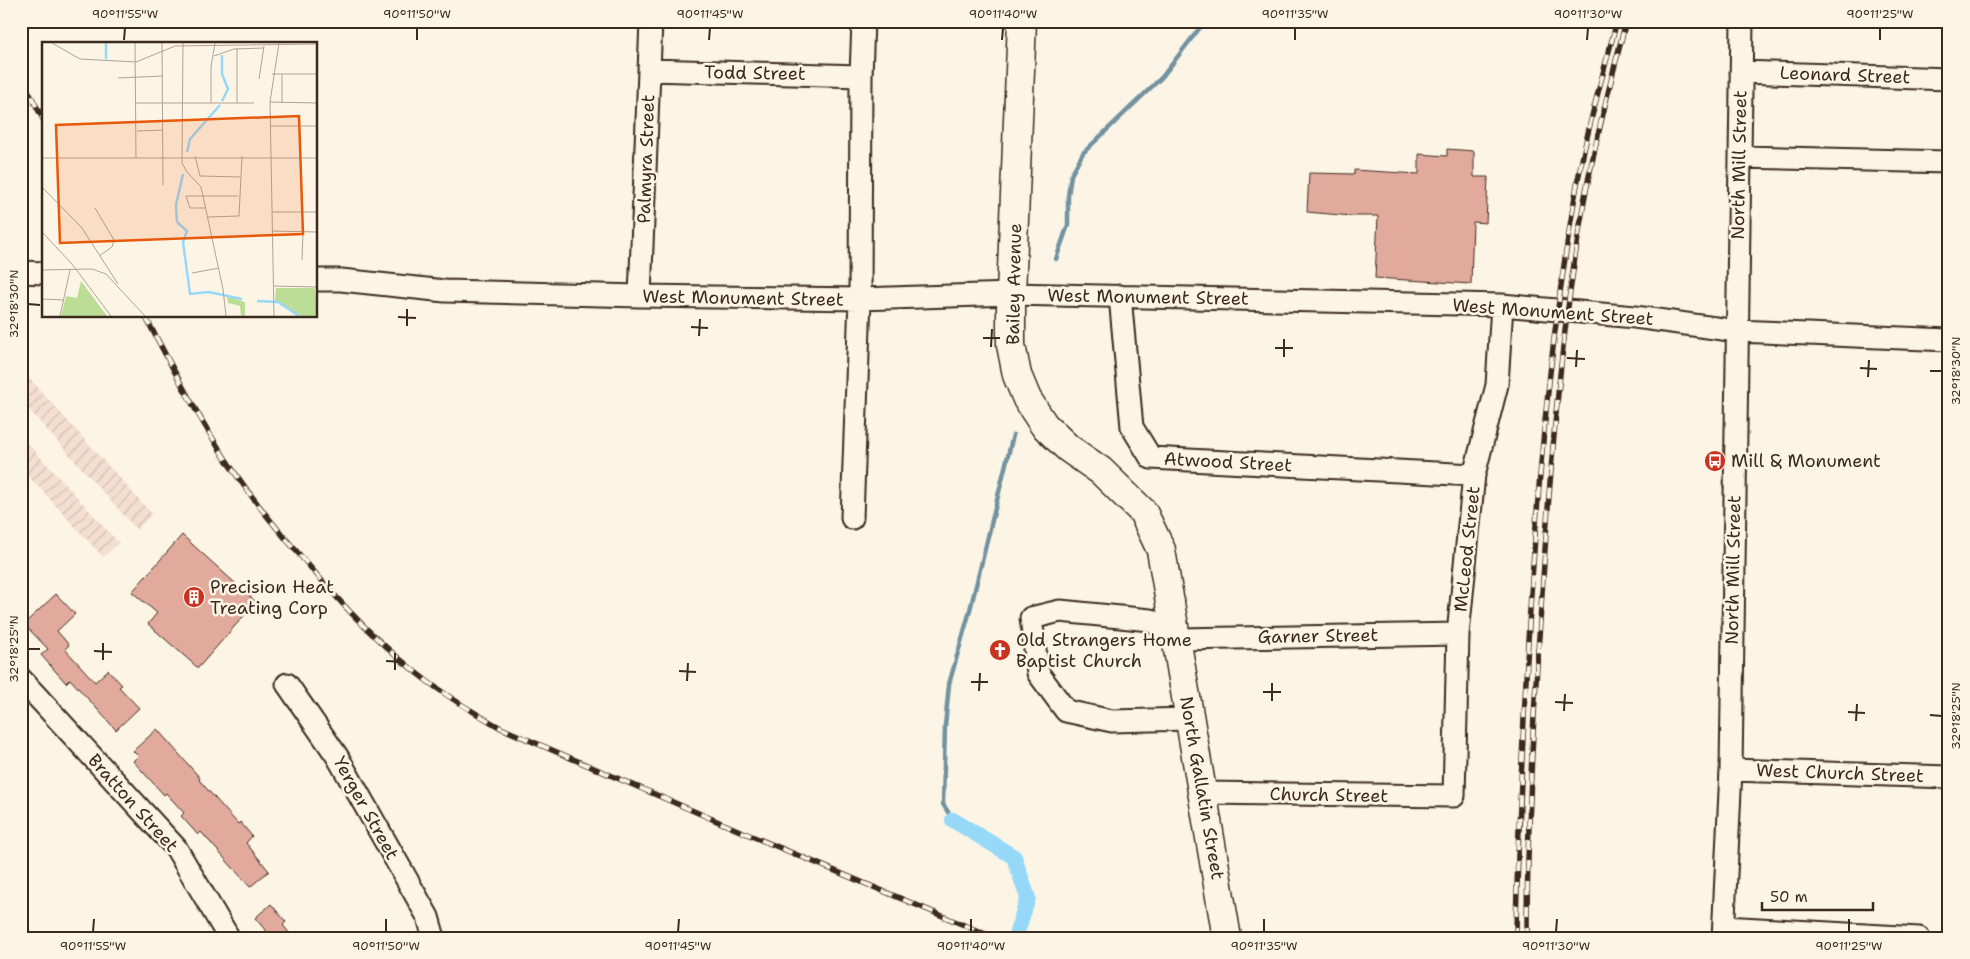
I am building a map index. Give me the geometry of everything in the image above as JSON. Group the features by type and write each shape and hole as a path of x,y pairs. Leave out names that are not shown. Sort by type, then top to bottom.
{"main road":[{"name":"Bailey Avenue","path":"1022,21 1011,294 1011,345 1017,375 1027,399 1044,425 1068,448 1101,471 1143,512 1161,550"},
{"name":"North Gallatin Street","path":"1161,550 1178,639 1189,719 1227,938"}],"street":[{"name":"Palmyra Street","path":"640,296 651,21"},
{"path":"852,518 860,299 863,21"},
{"name":"North Mill Street","path":"1724,932 1731,770 1742,21"},
{"name":"Todd Street","path":"650,70 861,76"},
{"name":"Leonard Street","path":"1741,72 1949,79"},
{"path":"1740,157 1949,162"},
{"path":"21,272 42,272"},
{"name":"West Monument Street","path":"318,280 341,280 445,291 640,296 860,299 1011,294 1502,305 1635,317 1737,331 1949,340"},
{"name":"Atwood Street","path":"1120,296 1132,428 1151,458 1474,475"},
{"name":"McLeod Street","path":"1454,796 1458,634 1474,475 1497,385 1502,305"},
{"path":"1178,639 1150,620 1060,611 1031,618 1038,673 1066,711 1112,722 1189,719"},
{"name":"Garner Street","path":"1178,639 1458,634"},
{"name":"Bratton Street","path":"21,679 176,848 229,938"},
{"name":"Yerger Street","path":"287,684 337,756 428,917 434,938"},
{"name":"West Church Street","path":"1731,770 1949,777"},
{"name":"Church Street","path":"1203,793 1454,796"},
{"path":"1724,932 1919,938"}],"shaded area":[{"path":"21,369 152,514 137,530 21,401"},
{"path":"21,436 119,543 103,557 21,468"}],"building":[{"path":"1447,149 1474,151 1474,177 1488,177 1486,223 1473,222 1471,284 1375,278 1378,216 1307,212 1309,173 1354,174 1354,170 1419,174 1419,154 1447,156"},
{"name":"Precision Heat Treating Corp","path":"182,535 256,602 198,668 148,624 157,613 132,592"},
{"path":"56,594 75,614 57,631 69,645 65,649 95,682 108,670 122,685 119,687 139,708 116,730 70,679 66,683 41,655 48,649 24,624"},
{"path":"157,729 238,824 240,822 252,836 246,843 269,871 250,887 201,832 198,835 181,816 184,813 166,793 164,795 133,761 138,756 133,751"},
{"path":"271,904 286,922 283,925 293,938 272,938 255,918"}],"waterway":[{"path":"1056,259 1068,225 1068,196 1071,175 1083,153 1162,77 1205,21"},
{"path":"953,820 943,804 945,726 949,684 969,614 1013,435"},
{"path":"953,820 1014,857 1028,898 1015,938"}],"railway":[{"path":"1516,938 1528,641 1535,531 1551,366 1565,256 1578,179 1593,111 1617,21"},
{"path":"1527,938 1529,814 1535,690 1548,506 1562,354 1568,303 1588,179 1626,21"},
{"path":"21,77 42,117"},
{"path":"146,318 205,427 254,500 287,541 350,612 392,653 429,683 501,728 995,938"}],"place":[{"name":"Mill & Monument","path":"1715,461"},
{"name":"Precision Heat Treating Corp","path":"194,597"},
{"name":"Old Strangers Home Baptist Church","path":"1000,650"}]}
